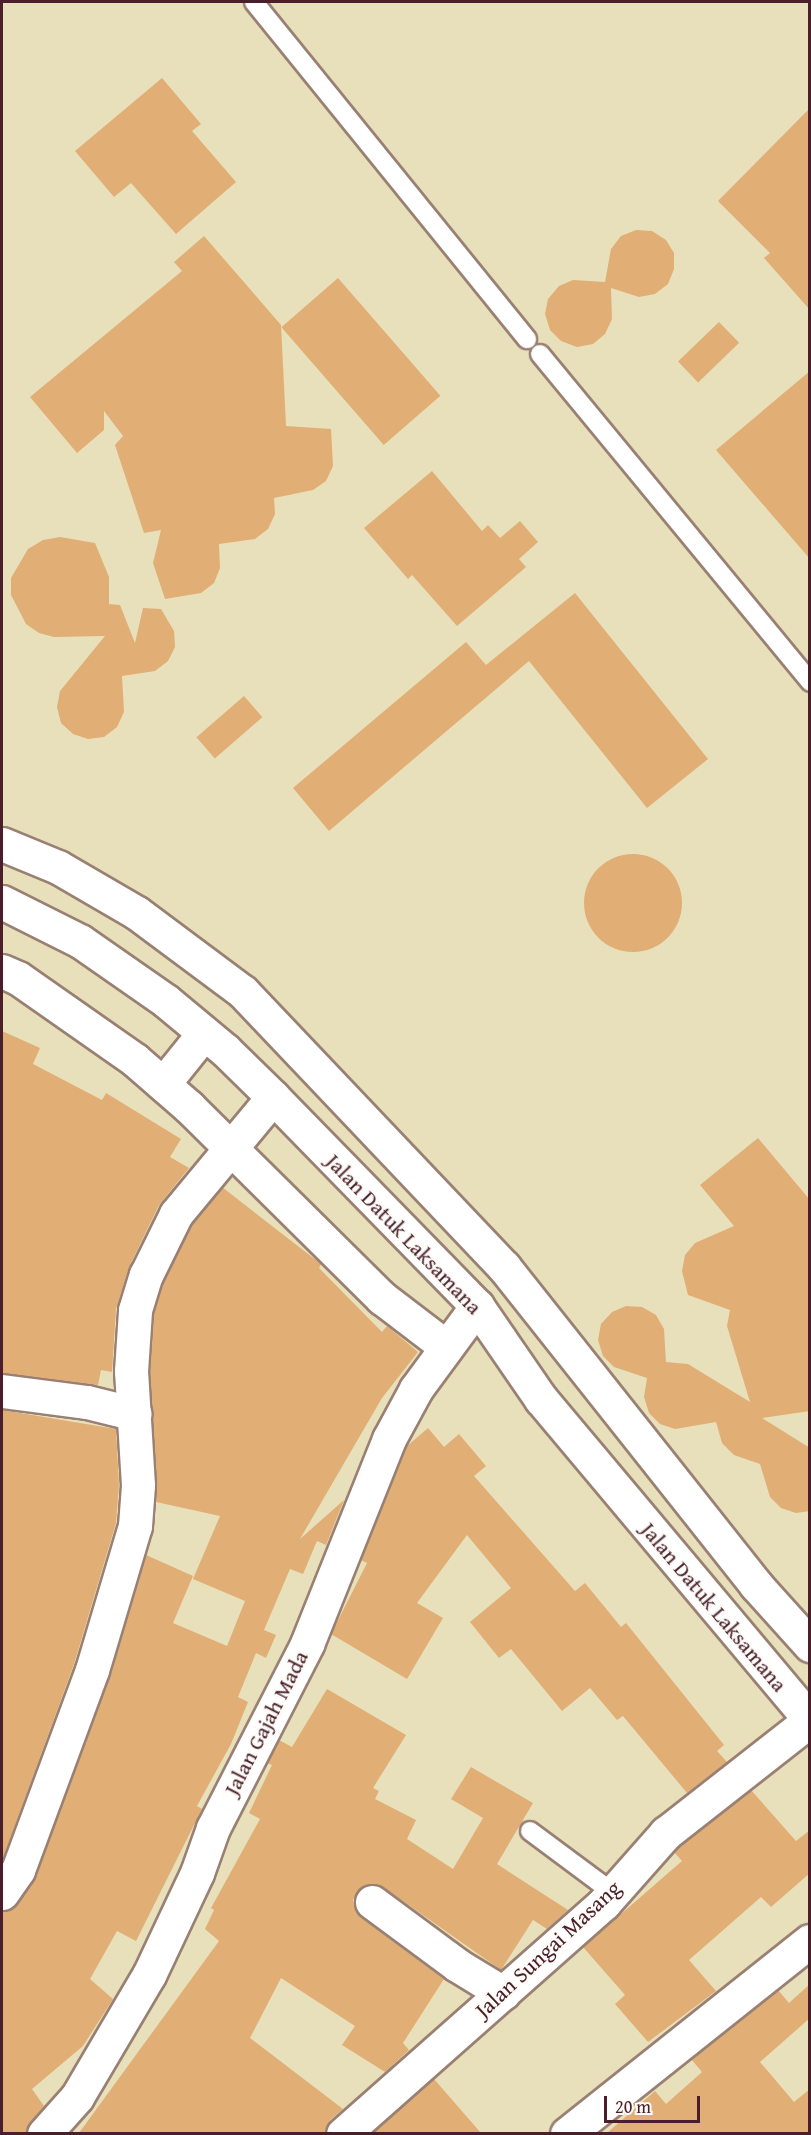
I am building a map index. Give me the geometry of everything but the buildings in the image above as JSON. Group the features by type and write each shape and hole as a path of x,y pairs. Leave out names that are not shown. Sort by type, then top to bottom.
{"main road":[{"name":"Jalan Datuk Laksamana","path":"2,844 58,867 137,913 243,992 383,1136 504,1267 749,1576 810,1645"},
{"name":"Jalan Datuk Laksamana","path":"2,902 80,941 204,1033 273,1097 477,1306 542,1399 810,1720"},
{"path":"2,971 27,984 163,1084 382,1298 446,1347"},
{"path":"163,1084 204,1033"},
{"path":"2,1893 18,1870 92,1670 135,1526 135,1414 131,1371 135,1310 147,1275 176,1214 229,1147 273,1097"},
{"path":"345,1172 383,1136"},
{"name":"Jalan Gajah Mada","path":"44,2133 77,2097 149,1975 197,1873 213,1828 307,1644 389,1439 416,1389 477,1306"},
{"path":"2,1391 87,1402 135,1414"},
{"name":"Jalan Sungai Masang","path":"349,2132 405,2075 503,1993 612,1892 666,1833 810,1720"},
{"path":"372,1902 465,1971 503,1993"},
{"path":"567,2133 810,1941"}],"lane":[{"path":"254,2 527,339"},
{"path":"540,354 810,682"},
{"path":"530,1831 612,1892"}]}
